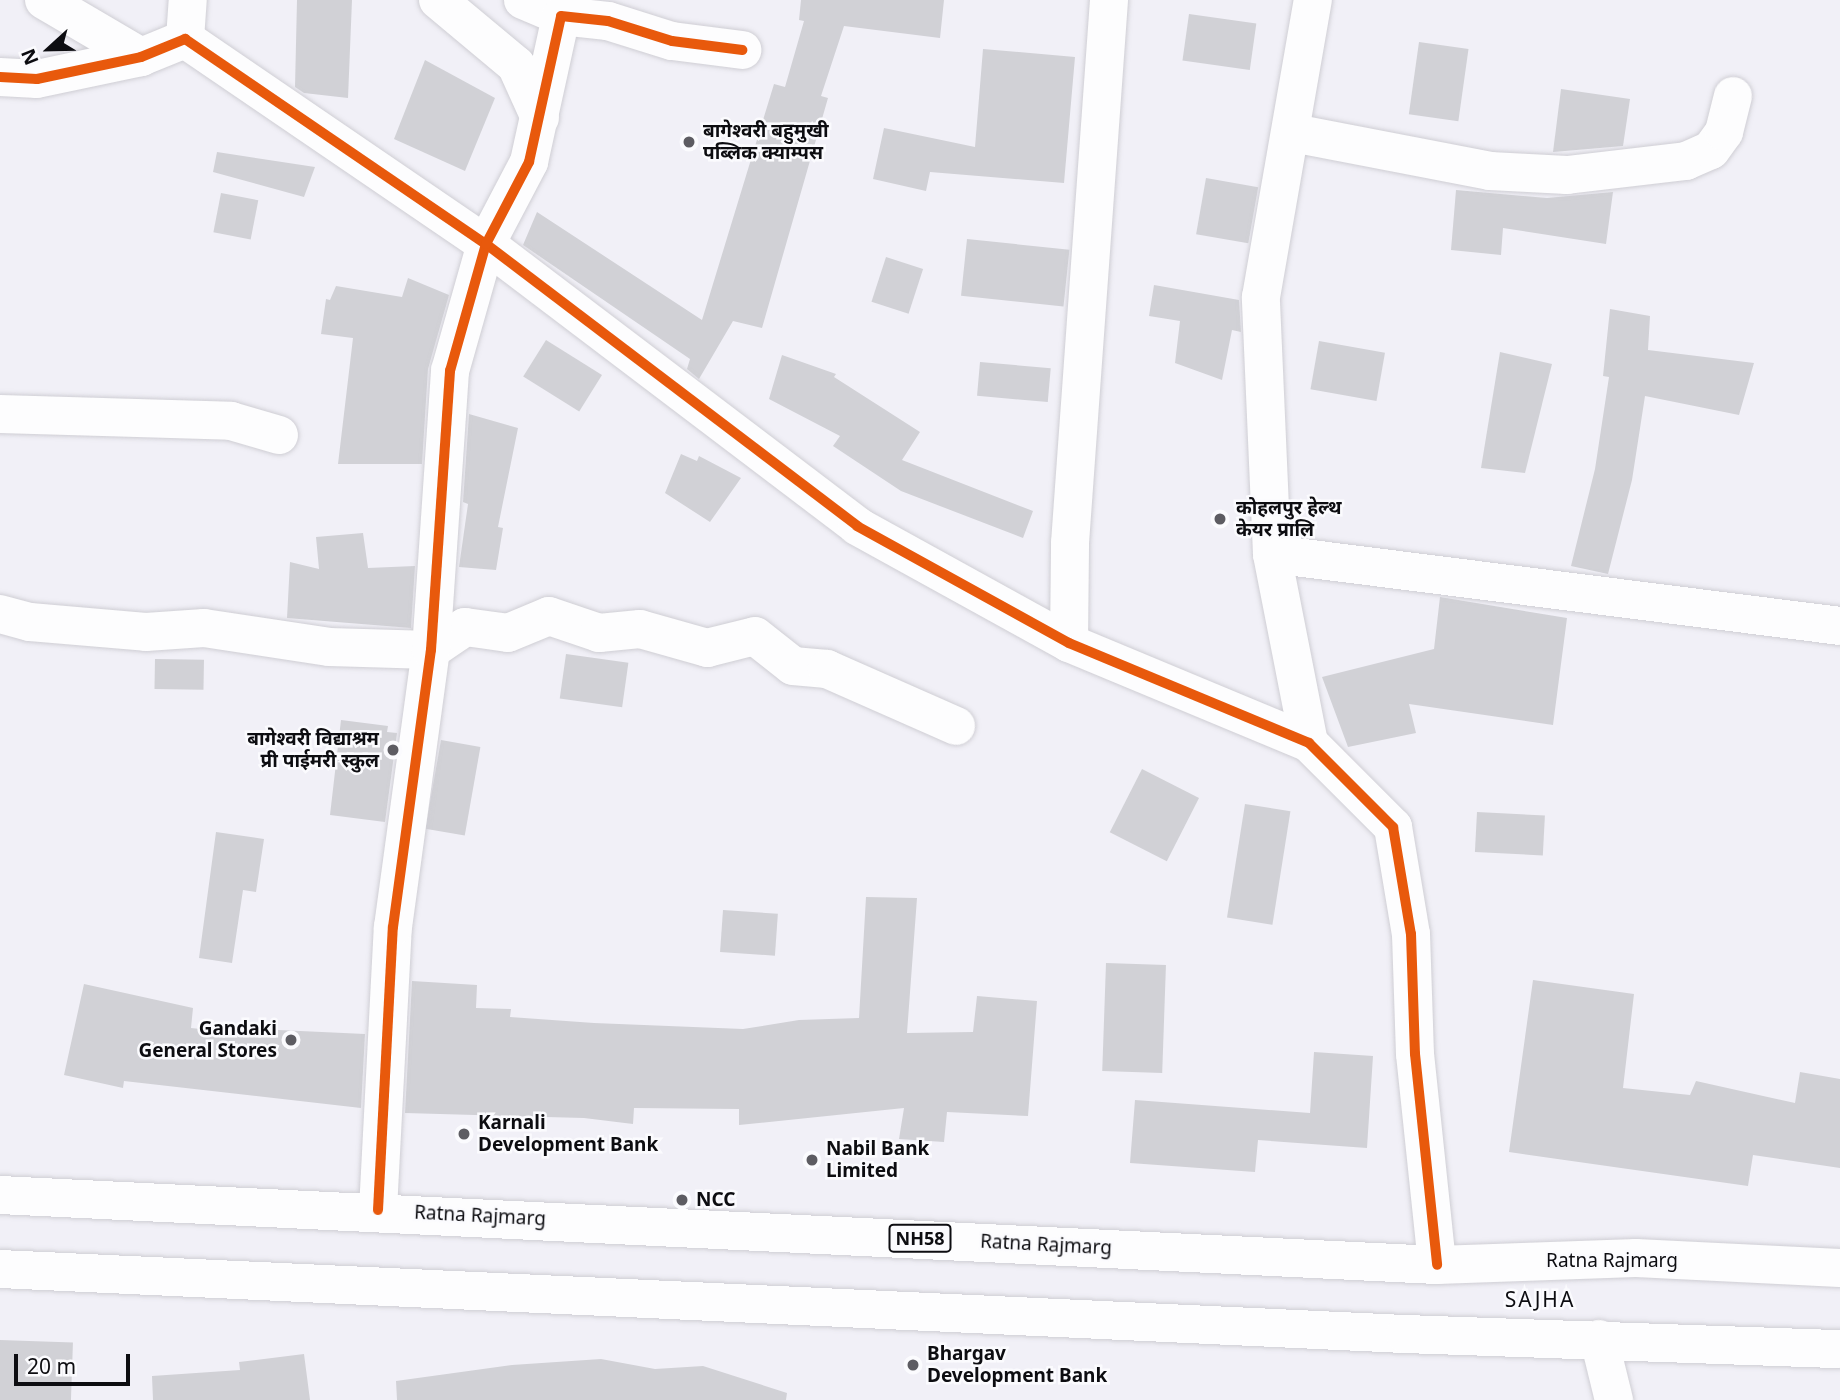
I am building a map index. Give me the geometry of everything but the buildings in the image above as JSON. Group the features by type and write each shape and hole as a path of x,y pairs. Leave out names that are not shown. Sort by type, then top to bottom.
{"main road":[{"path":"44,0 141,57"},
{"path":"186,39 188,0"},
{"path":"439,0 516,65 540,118"},
{"path":"523,0 608,21 672,41 742,50"},
{"path":"1069,643 1070,543 1109,0"},
{"path":"1309,743 1272,554 1261,297 1293,133 1313,0"},
{"path":"378,1210 393,927 431,650 450,371 486,244 528,162 540,118 556,8"},
{"path":"0,77 37,79 141,57 186,39"},
{"path":"186,39 486,244 858,526 1069,643 1309,743 1394,827 1411,934 1415,1054 1437,1265"},
{"path":"1293,133 1490,171 1567,175 1686,161 1711,150 1724,132 1733,96"},
{"path":"0,414 231,421 279,435"},
{"path":"1272,554 1840,626"},
{"path":"0,614 30,622 146,632 204,628 330,647 431,650 465,627 508,633 549,616 599,633 640,629 707,648 755,636 793,666 827,669 956,726"},
{"name":"Ratna Rajmarg","path":"0,1195 378,1210 1437,1265 1636,1258 1840,1268"},
{"path":"0,1269 1840,1349"},
{"path":"1599,1339 1614,1400"}],"cycle path":[{"path":"378,1210 393,927 431,650 450,371 486,244 529,162 561,16 608,21 672,41 742,50"},
{"path":"0,77 37,79 141,57 185,39 486,244 857,526 1069,643 1309,743 1393,827 1411,934 1415,1054 1437,1265"}],"place":[{"name":"बागेश्वरी बहुमुखी पब्लिक क्याम्पस","path":"689,142"},
{"name":"कोहलपुर हेल्थ केयर प्रालि","path":"1220,519"},
{"name":"बागेश्वरी विद्याश्रम प्री पाईमरी स्कुल","path":"393,750"},
{"name":"Gandaki General Stores","path":"291,1040"},
{"name":"Karnali Development Bank","path":"464,1134"},
{"name":"Nabil Bank Limited","path":"812,1160"},
{"name":"NCC","path":"682,1200"},
{"name":"Bhargav Development Bank","path":"913,1365"}],"district":[{"name":"SAJHA","path":"1540,1299"}]}
